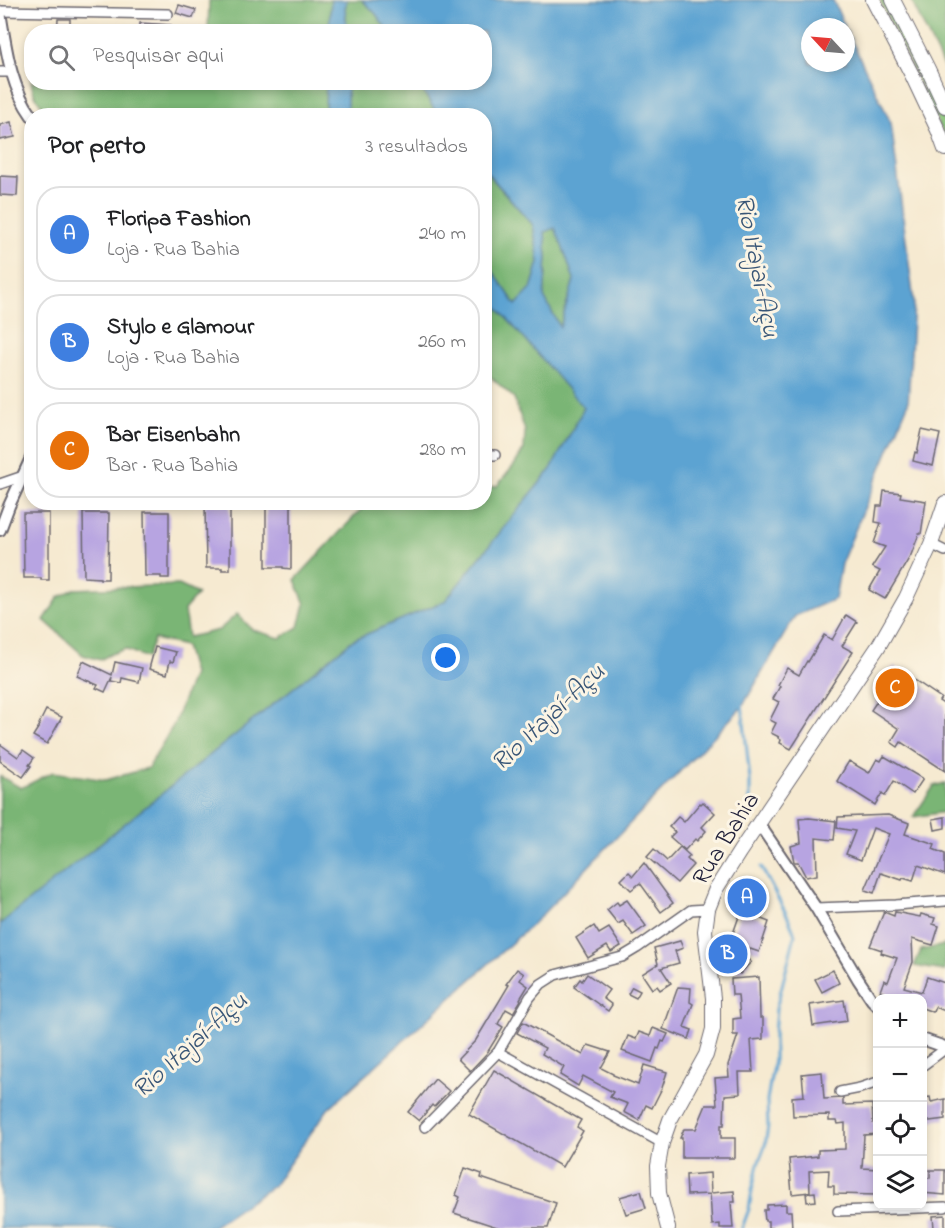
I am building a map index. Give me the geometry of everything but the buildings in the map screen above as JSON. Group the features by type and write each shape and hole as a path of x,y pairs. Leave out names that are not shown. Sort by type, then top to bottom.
{"main road":[{"path":"873,0 912,75 945,149"},
{"path":"893,0 945,106"},
{"name":"Rua Bahia","path":"668,1228 659,1193 658,1166 662,1143 670,1120 706,1055 713,1029 713,998 705,931 708,909 716,889 878,647 906,598 932,544 945,503"}],"street":[{"path":"26,108 6,72 0,11 168,14"},
{"path":"0,484 24,476"},
{"path":"0,530 24,479"},
{"path":"932,544 945,551"},
{"path":"759,824 816,908 873,1001"},
{"path":"816,908 945,901"},
{"path":"425,1127 498,1052 530,997 541,984 555,975 621,957 638,948 692,910 708,909"},
{"path":"927,1041 945,1048"},
{"path":"927,1062 945,1048"},
{"path":"498,1052 662,1143"},
{"path":"840,1092 873,1084"},
{"path":"838,1211 945,1207"}],"green space":[{"path":"209,0 331,0 329,24 208,24"},
{"path":"347,0 362,0 383,24 346,24"},
{"path":"880,0 885,0 921,72 945,125 945,137"},
{"path":"911,0 945,0 945,70"},
{"path":"33,90 326,90 325,108 44,108"},
{"path":"347,90 422,90 433,108 347,108"},
{"path":"492,179 533,225 539,262 531,289 516,305 492,270"},
{"path":"555,227 574,280 560,327 544,297 547,258 545,232"},
{"path":"492,301 584,408 551,469 445,601 353,640 0,924 0,776 21,788 53,772 106,780 148,768 174,724 193,674 185,646 154,639 147,658 125,649 100,660 83,655 44,620 59,597 74,589 179,585 198,594 184,610 188,637 219,630 237,614 253,630 280,638 299,627 305,604 295,580 360,510 492,510 492,487 497,486 524,449 525,431 514,398 492,378"},
{"path":"945,783 945,812 913,817 934,786"},
{"path":"945,945 945,971 914,966 921,950"}],"water":[{"path":"331,0 347,0 346,24 329,24"},
{"name":"Rio Itajaí-Açu","path":"362,0 833,0 841,18 801,18 801,72 855,72 855,48 891,123 914,302 908,404 841,564 835,599 795,616 742,707 537,920 328,1109 274,1185 211,1228 0,1228 0,924 353,640 445,601 551,469 584,408 492,301 492,270 516,305 531,289 539,262 533,225 492,178 492,108 433,108 422,90 492,90 492,24 383,24","holes":["555,228 574,280 560,327 544,297 547,258 545,232"]},
{"path":"326,90 347,90 347,108 325,108"}],"waterway":[{"path":"742,704 750,780 750,813"},
{"path":"742,1228 749,1209 758,1164 765,1146 768,1126 767,1100 774,1060 776,1009 795,935 761,867"}],"place":[{"name":"Bar Eisenbahn","path":"895,688"},
{"name":"Floripa Fashion","path":"747,898"},
{"name":"Stylo e Glamour","path":"728,954"}]}
